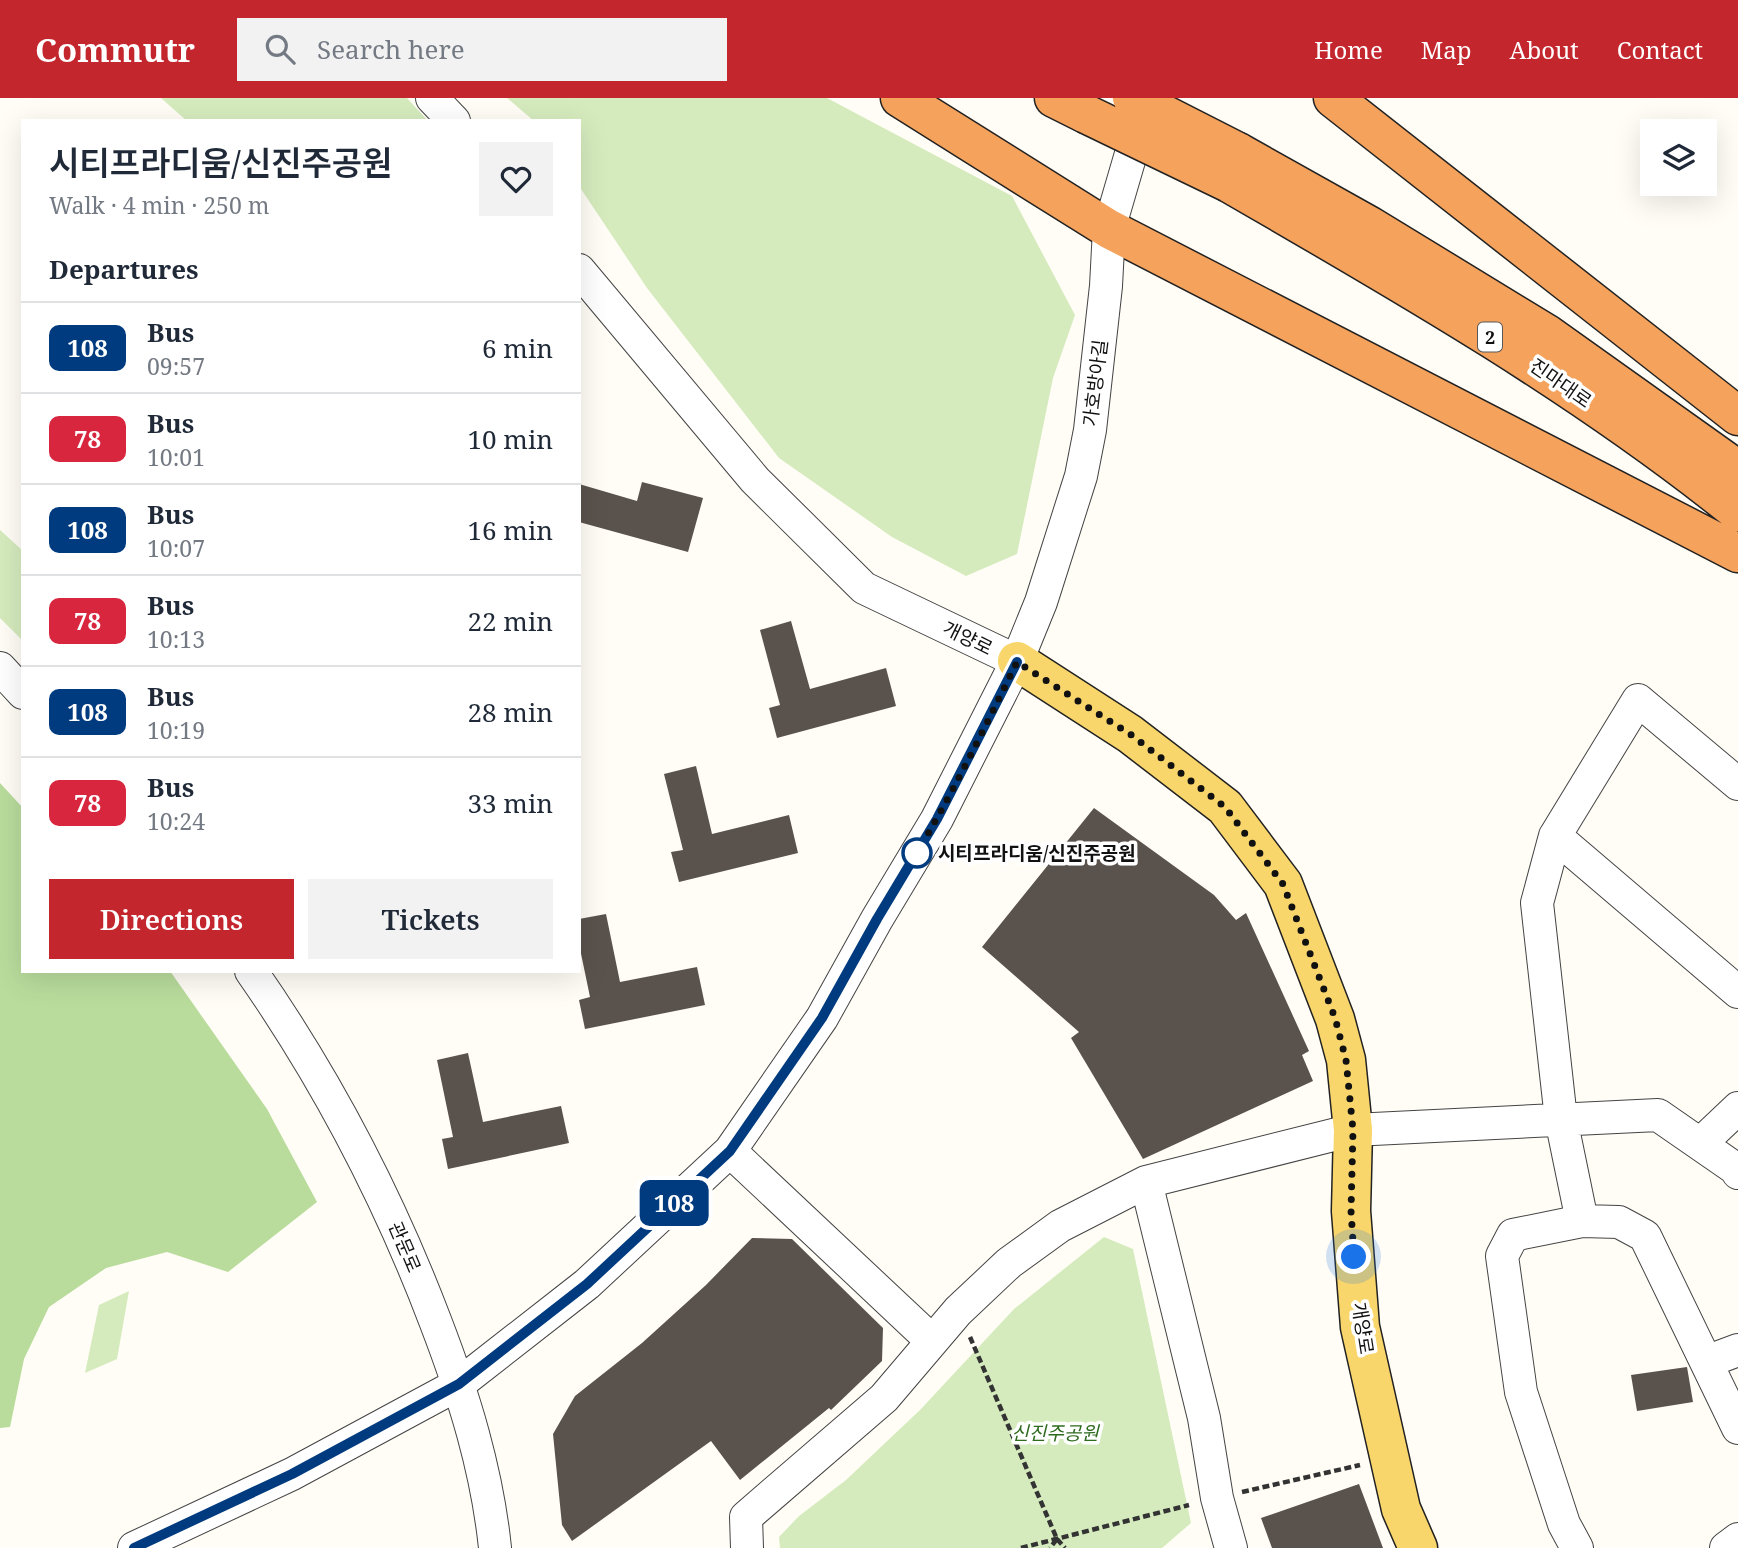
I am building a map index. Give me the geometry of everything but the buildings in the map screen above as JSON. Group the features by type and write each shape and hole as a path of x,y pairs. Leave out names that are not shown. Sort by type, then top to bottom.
{"highway":[{"path":"900,98 1109,229 1738,553"},
{"name":"2","path":"1132,98 1234,167"},
{"path":"1333,98 1738,416"},
{"name":"2","path":"1070,106 1234,167"},
{"name":"진마대로","path":"1234,167 1370,226 1547,334 1738,470"},
{"name":"진마대로","path":"1234,167 1354,254 1529,361 1698,480 1738,512"}],"main road":[{"name":"개양로","path":"1017,662 1130,734 1225,807 1283,884 1335,1018 1346,1060 1353,1130 1351,1211 1360,1326 1401,1509 1418,1548"}],"street":[{"path":"432,98 452,119"},
{"name":"가호방아길","path":"134,1548 292,1474 459,1384 587,1284 730,1151 822,1018 937,819 1017,662 1050,576 1081,476 1090,430 1106,286 1109,229 1148,98"},
{"name":"개양로","path":"581,273 755,480 864,589 1017,662"},
{"path":"0,668 21,692"},
{"path":"1582,1221 1562,1119 1537,903 1555,836 1638,699 1738,784"},
{"path":"1555,836 1738,992"},
{"name":"관문로","path":"252,973 331,1098 393,1218 459,1384 480,1453 495,1548"},
{"path":"1700,1144 1738,1108"},
{"path":"747,1548 746,1517 884,1398 958,1311 1009,1263 1060,1226 1146,1182 1353,1130 1658,1115 1736,1168 1738,1173"},
{"path":"730,1151 932,1341"},
{"path":"1146,1182 1204,1418 1217,1498 1231,1548"},
{"path":"1577,1548 1564,1524 1521,1392 1502,1256 1513,1235 1582,1221 1619,1222 1645,1236 1738,1428"},
{"path":"1706,1362 1738,1350"},
{"path":"1726,1548 1738,1539"}],"path":[{"path":"958,1311 1057,1539 1065,1548"},
{"path":"1050,1548 1057,1539"}],"green space":[{"path":"161,98 407,98 426,119 185,119"},
{"path":"507,98 827,98 1012,196 1075,315 1053,378 1017,554 966,576 892,537 779,458 647,288 581,189 581,119 532,119"},
{"path":"0,530 21,549 21,639 0,618"},
{"path":"0,783 21,806 21,973 171,973 267,1109 317,1202 228,1272 167,1252 106,1268 49,1307 24,1359 10,1427 0,1428"},
{"name":"신진주공원","path":"1104,1237 1133,1249 1191,1523 1162,1548 780,1548 779,1537 799,1516 846,1480 920,1410 1014,1309"},
{"path":"129,1291 117,1359 85,1373 99,1305"}],"bus line":[{"name":"108","path":"134,1548 292,1474 459,1384 587,1284 730,1151 822,1018 937,819 1017,662"}],"place":[{"name":"시티프라디움/신진주공원","path":"917,853"}],"route":[{"path":"917,853 913,859 977,745 1017,662 1130,734 1225,807 1283,884 1335,1018 1346,1060 1353,1130 1351,1211 1354,1257"}]}
